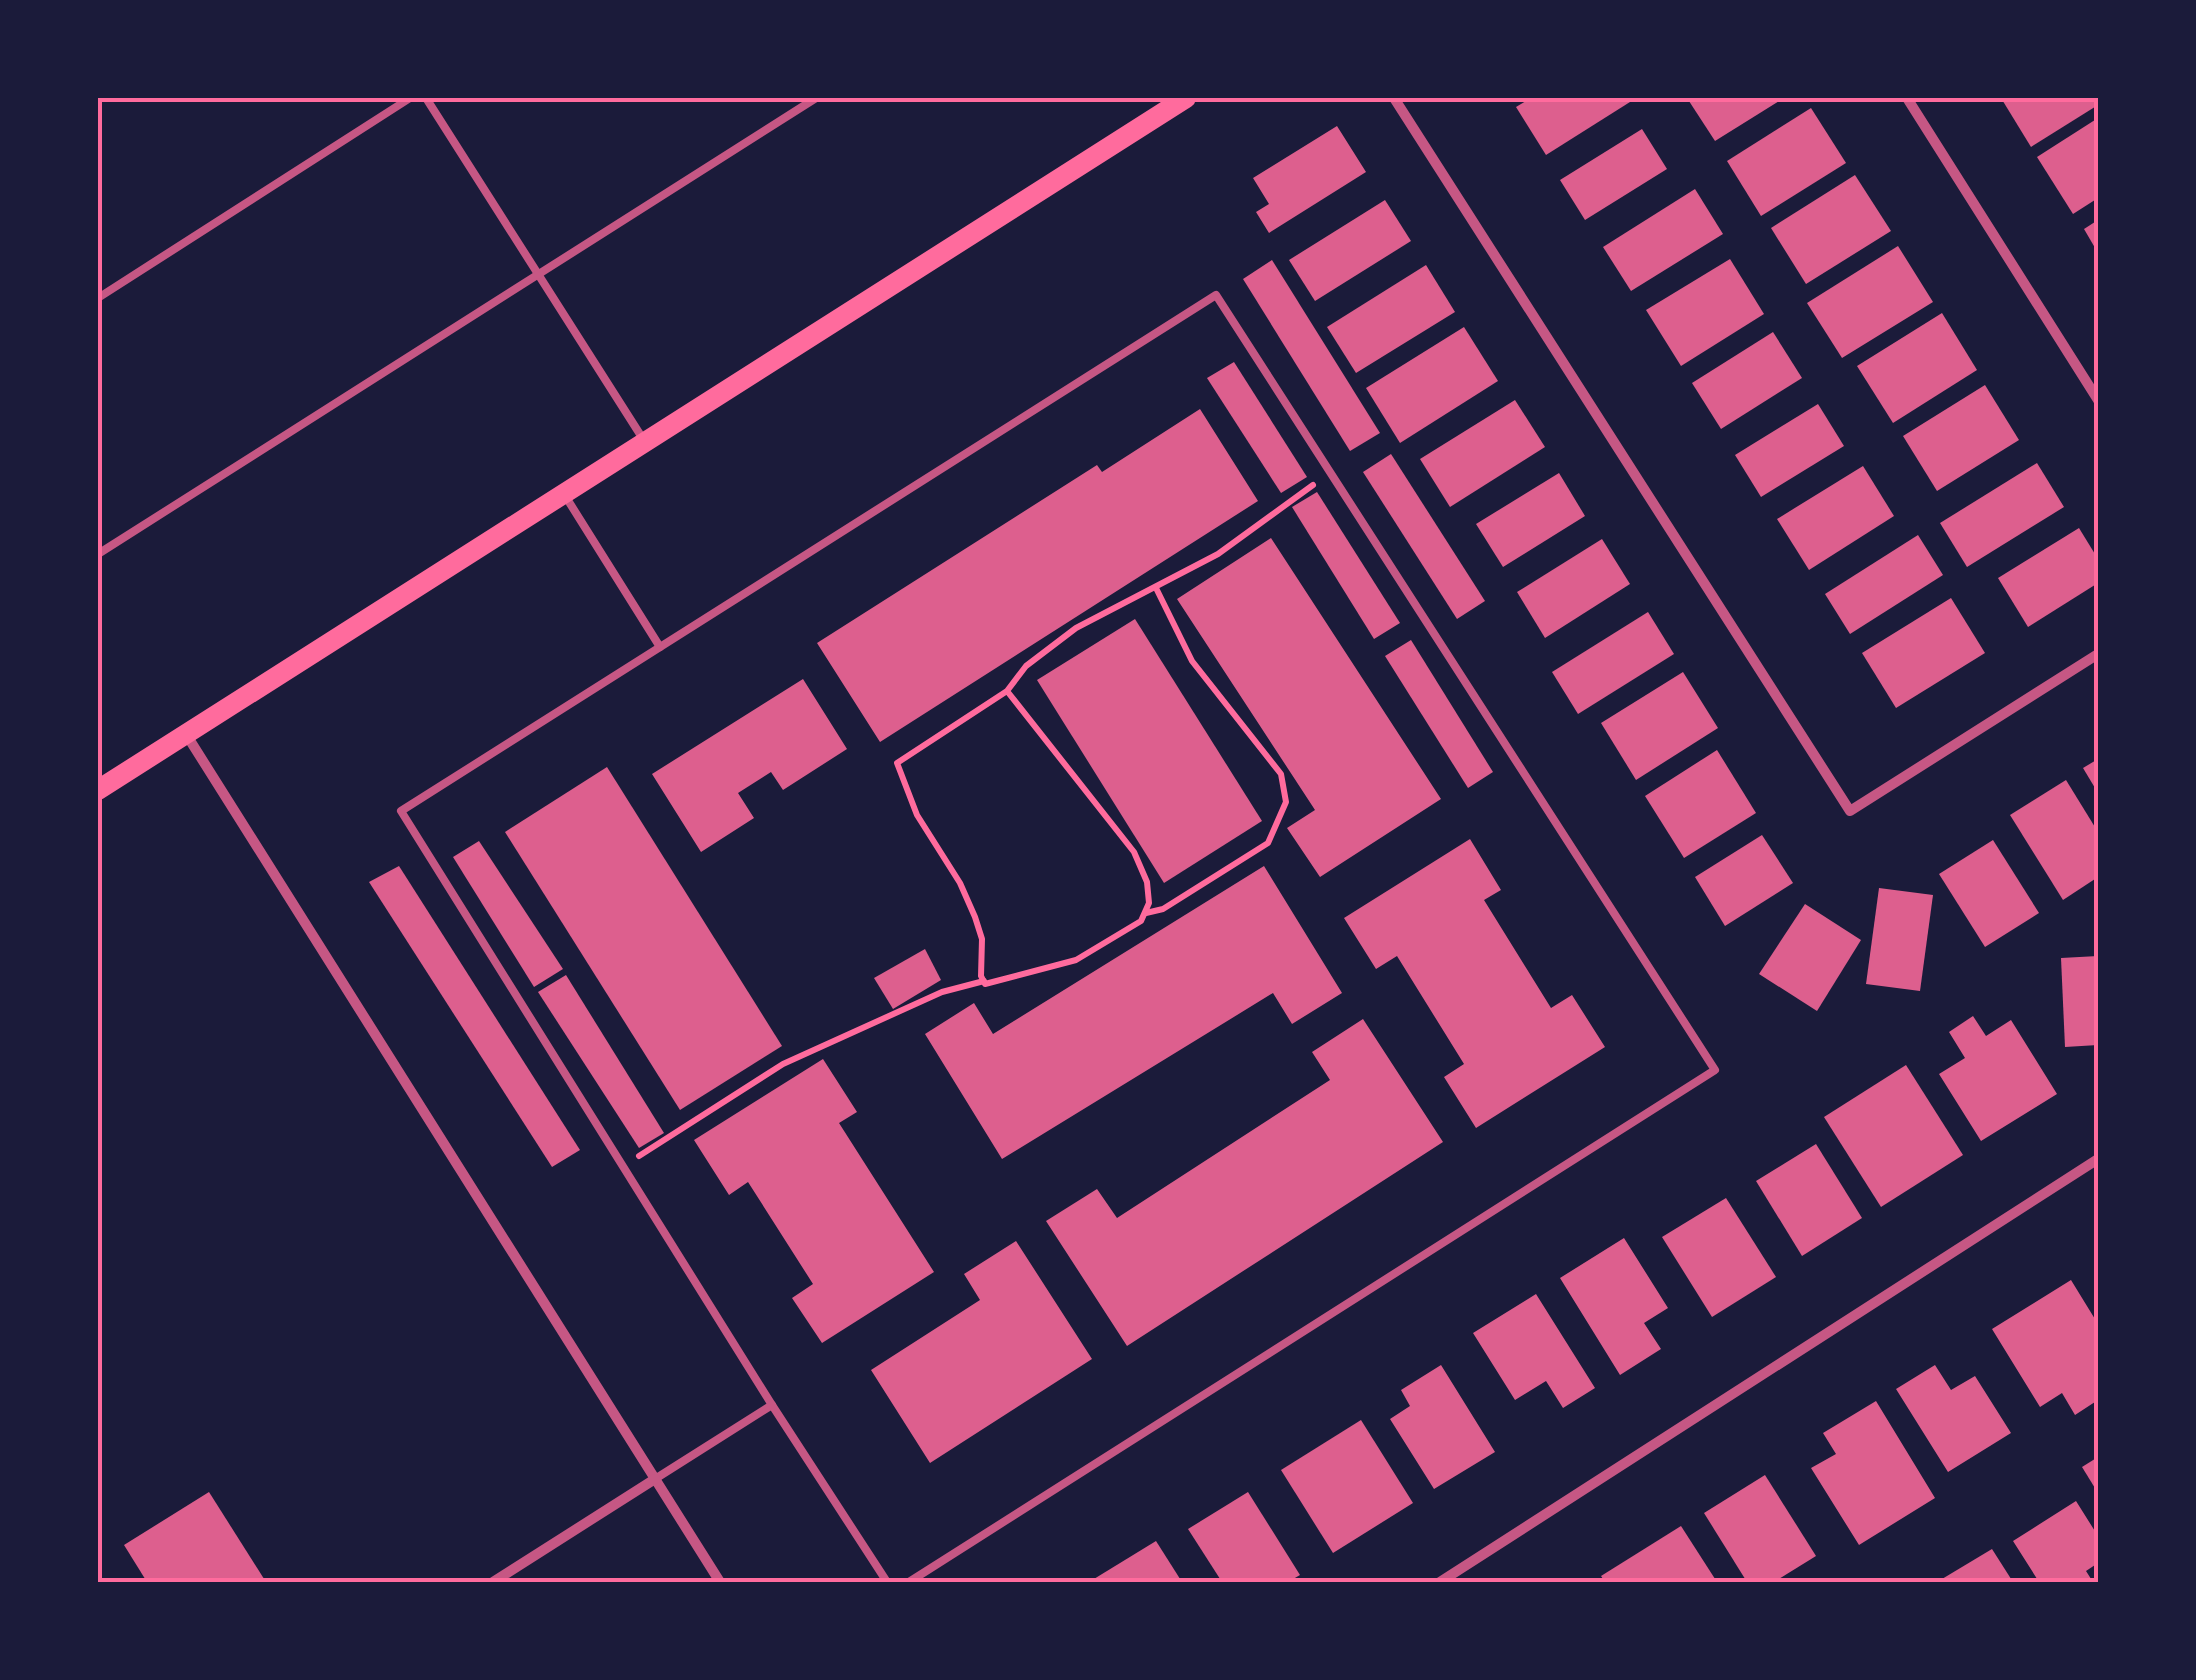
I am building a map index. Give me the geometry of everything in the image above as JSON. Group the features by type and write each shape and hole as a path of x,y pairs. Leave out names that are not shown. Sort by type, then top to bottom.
{"main road":[{"path":"98,790 1186,98"}],"street":[{"path":"1394,98 1850,811 2098,654"},
{"path":"1908,98 2098,400"},
{"path":"186,734 720,1582"},
{"path":"1440,1582 2098,1159"},
{"path":"492,1582 655,1478"}],"lane":[{"path":"98,298 410,98"},
{"path":"426,98 645,442"},
{"path":"98,554 816,98"},
{"path":"887,1582 401,811 1216,295 1715,1070 909,1582"},
{"path":"564,494 660,647"},
{"path":"655,1478 772,1405"}],"path":[{"path":"1007,691 1134,852 1147,882 1149,903 1141,921 1076,960 985,984 981,976 982,939 975,918 960,884 917,815 897,763 1007,691 1026,666 1076,628 1218,554 1330,473"},
{"path":"1144,913 1162,909 1268,843 1286,802 1282,774 1192,661 1156,588"},
{"path":"623,1166 783,1064 942,992 984,981"}],"building":[{"path":"1531,98 1628,98 1630,102 1546,155 1516,107"},
{"path":"1687,98 1784,98 1715,141"},
{"path":"2001,98 2098,98 2098,105 2031,147"},
{"path":"1811,108 1846,163 1761,216 1727,161"},
{"path":"2098,118 2098,198 2073,214 2037,157"},
{"path":"1337,126 1366,172 1269,233 1256,212 1269,204 1253,178"},
{"path":"1642,129 1667,169 1585,220 1560,180"},
{"path":"1855,175 1891,231 1806,284 1771,228"},
{"path":"1695,189 1723,234 1631,291 1603,247"},
{"path":"1385,200 1411,241 1315,301 1289,260"},
{"path":"2098,220 2098,253 2084,229"},
{"path":"1898,246 1933,302 1842,358 1807,303"},
{"path":"1730,259 1764,314 1681,366 1646,310"},
{"path":"1272,260 1380,433 1350,451 1243,279"},
{"path":"1426,265 1455,312 1356,373 1327,327"},
{"path":"1942,313 1977,370 1893,423 1857,366"},
{"path":"1464,327 1498,381 1400,443 1366,388"},
{"path":"1773,332 1802,378 1721,429 1692,383"},
{"path":"1234,362 1307,477 1281,493 1207,378"},
{"path":"1985,385 2019,440 1937,491 1903,436"},
{"path":"1515,400 1545,447 1450,507 1420,459"},
{"path":"1818,404 1844,446 1761,497 1735,455"},
{"path":"1200,409 1258,501 880,742 817,643 1097,465 1102,472"},
{"path":"1391,454 1485,601 1457,619 1363,472"},
{"path":"2037,463 2064,507 1967,567 1940,523"},
{"path":"1863,466 1894,516 1809,570 1777,519"},
{"path":"1559,473 1585,516 1503,567 1476,524"},
{"path":"1317,492 1400,623 1374,639 1292,507"},
{"path":"2079,528 2098,559 2098,583 2028,627 1998,578"},
{"path":"1918,535 1943,575 1850,634 1825,594"},
{"path":"1271,538 1441,799 1320,877 1287,828 1315,810 1177,599"},
{"path":"1602,539 1630,584 1545,638 1517,592"},
{"path":"1951,598 1985,653 1896,708 1862,653"},
{"path":"1648,612 1674,654 1578,714 1552,672"},
{"path":"1135,619 1262,821 1164,883 1037,680"},
{"path":"1411,640 1493,772 1468,788 1385,656"},
{"path":"1683,672 1718,728 1636,780 1601,723"},
{"path":"803,679 847,749 783,790 771,772 738,793 754,818 701,852 652,774"},
{"path":"1717,750 1756,813 1684,858 1645,796"},
{"path":"2098,759 2098,793 2083,768"},
{"path":"607,767 782,1046 680,1110 505,832"},
{"path":"2066,780 2098,832 2098,877 2063,900 2010,815"},
{"path":"1762,835 1793,883 1725,926 1695,877"},
{"path":"1470,839 1501,890 1484,900 1551,1008 1572,995 1605,1047 1476,1128 1444,1077 1464,1064 1397,956 1376,969 1344,918"},
{"path":"1993,840 2039,913 1985,947 1939,874"},
{"path":"479,841 563,969 534,987 453,857"},
{"path":"399,866 580,1150 552,1167 369,882"},
{"path":"1264,866 1342,993 1292,1024 1273,993 1002,1159 925,1034 974,1003 993,1034"},
{"path":"1879,888 1933,895 1920,991 1866,984"},
{"path":"1805,904 1861,940 1817,1011 1759,974"},
{"path":"925,949 941,980 893,1009 874,978"},
{"path":"2098,956 2098,1045 2065,1047 2061,958"},
{"path":"566,975 664,1133 639,1148 538,992"},
{"path":"1973,1016 1986,1036 2011,1020 2057,1094 1981,1141 1939,1074 1965,1058 1949,1032"},
{"path":"1363,1019 1443,1142 1127,1346 1046,1221 1097,1189 1117,1218 1330,1080 1312,1052"},
{"path":"823,1059 857,1112 839,1123 934,1272 822,1343 792,1298 813,1284 748,1182 729,1195 694,1140"},
{"path":"1906,1065 1963,1155 1881,1207 1824,1117"},
{"path":"1816,1144 1862,1218 1802,1256 1756,1181"},
{"path":"1726,1198 1776,1277 1712,1317 1662,1237"},
{"path":"1624,1238 1668,1308 1644,1323 1661,1349 1620,1375 1560,1278"},
{"path":"1016,1241 1092,1359 930,1463 871,1370 980,1300 964,1274"},
{"path":"2071,1280 2098,1324 2098,1400 2075,1415 2062,1393 2040,1407 1992,1329"},
{"path":"1536,1294 1595,1388 1563,1408 1546,1381 1515,1400 1473,1333"},
{"path":"1441,1365 1495,1452 1434,1489 1390,1419 1410,1406 1401,1390"},
{"path":"1935,1365 1951,1390 1975,1376 2011,1433 1948,1472 1896,1389"},
{"path":"1876,1401 1935,1498 1859,1545 1811,1468 1836,1454 1823,1433"},
{"path":"1361,1420 1413,1503 1333,1553 1281,1470"},
{"path":"2098,1457 2098,1493 2082,1467"},
{"path":"1765,1475 1816,1556 1774,1582 1747,1582 1704,1513"},
{"path":"209,1492 266,1582 147,1582 124,1545"},
{"path":"1248,1492 1300,1575 1288,1582 1222,1582 1188,1529"},
{"path":"2076,1501 2098,1536 2098,1563 2086,1571 2093,1582 2039,1582 2013,1541"},
{"path":"1681,1526 1717,1582 1605,1582 1601,1576"},
{"path":"1156,1541 1182,1582 1089,1582"},
{"path":"1992,1549 2013,1582 1937,1582"}]}
